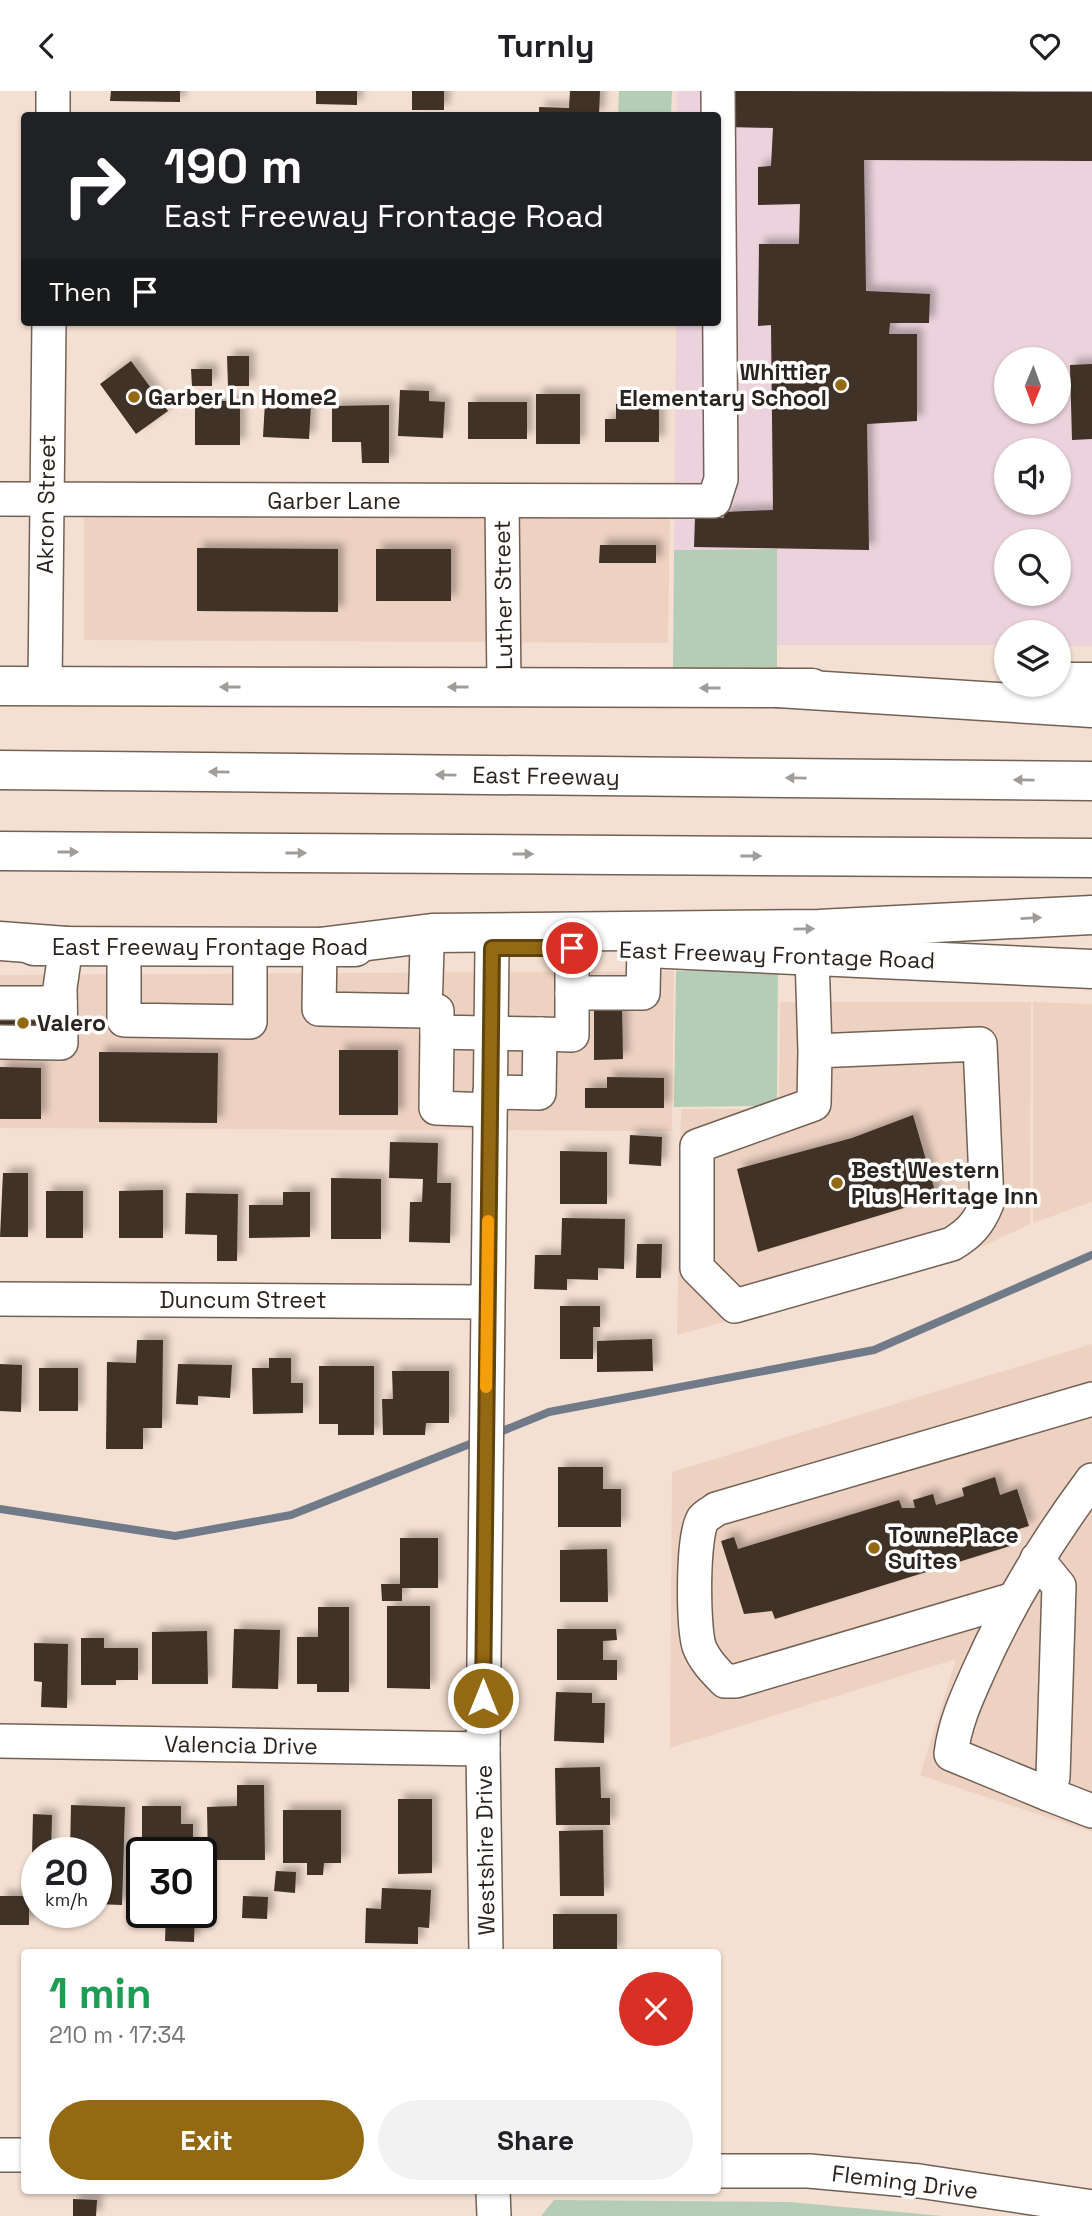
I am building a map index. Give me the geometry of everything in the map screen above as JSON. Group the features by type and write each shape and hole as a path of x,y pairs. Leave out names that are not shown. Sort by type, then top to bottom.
{"main road":[{"path":"1071,682 1092,682"},
{"path":"0,686 778,688 994,683"},
{"path":"778,688 1092,708"},
{"name":"East Freeway","path":"0,770 1092,781"},
{"path":"0,851 1092,858"},
{"path":"320,947 432,933 819,929 1092,915"},
{"path":"0,941 66,946"},
{"name":"East Freeway Frontage Road","path":"0,947 644,948 1092,969"}],"street":[{"path":"53,91 53,112"},
{"name":"Garber Lane","path":"718,91 718,112"},
{"name":"Akron Street","path":"46,686 49,326"},
{"name":"Garber Lane","path":"0,499 668,503 714,501 722,479 720,326"},
{"name":"Luther Street","path":"502,502 504,687"},
{"path":"0,1042 61,1043 60,1003 66,946"},
{"path":"124,946 124,1020 250,1023 250,947"},
{"path":"320,947 319,1009 431,1021 491,1033 572,1035 572,948"},
{"path":"427,948 436,1108 539,1093 540,1034"},
{"name":"Westshire Drive","path":"486,1949 484,1495 492,948"},
{"path":"572,993 643,993 644,948"},
{"path":"812,956 814,1104 697,1146 697,1268 735,1306 952,1244 970,1233 981,1218 987,1203 980,1044 815,1051"},
{"path":"0,1003 60,1003"},
{"name":"Duncum Street","path":"0,1299 487,1302"},
{"path":"1014,1599 736,1681 725,1681 712,1668 700,1648 696,1630 697,1541 703,1519 716,1509 1092,1399"},
{"path":"1092,1480 1037,1559 998,1626 954,1725 951,1754 1092,1811"},
{"path":"1037,1559 1059,1586 1053,1777 1048,1794"},
{"name":"Valencia Drive","path":"0,1741 483,1749"},
{"path":"0,2155 21,2155"},
{"name":"Fleming Drive","path":"721,2171 809,2171 919,2182 1092,2207"},
{"path":"494,2194 494,2216"}],"shaded area":[{"name":"Whittier Elementary School","path":"677,91 1092,91 1092,646 1071,646 1071,620 994,620 994,645 777,645 776,549 674,550 676,326 721,326 721,112 677,112"},
{"path":"84,509 670,511 668,643 84,640"},
{"path":"674,971 672,1131 0,1128 0,975"},
{"path":"780,1002 1031,1002 1030,1224 960,1257 677,1335 681,1109 768,1109 779,1105"},
{"path":"1033,1002 1092,1004 1092,1202 1033,1223"},
{"path":"1092,1344 1092,1832 920,1775 956,1659 670,1748 672,1472"}],"green space":[{"path":"619,91 672,91 671,112 618,112"},
{"path":"777,549 777,670 673,670 674,550"},
{"path":"676,971 778,971 777,1103 767,1106 674,1107"},
{"path":"554,2200 789,2202 943,2216 541,2216"}],"building":[{"path":"111,91 180,91 180,102 110,101"},
{"path":"316,91 357,91 357,105 316,104"},
{"path":"412,91 444,91 444,110 412,110"},
{"path":"570,91 600,91 599,112 539,112 539,107 569,108"},
{"path":"734,91 1092,92 1092,161 864,160 866,291 930,294 929,323 890,323 889,334 917,334 917,421 867,424 869,550 694,547 695,518 724,518 724,512 773,510 771,325 758,326 759,244 799,244 800,204 758,205 758,167 771,166 773,128 727,127"},
{"path":"227,356 249,356 249,386 228,386"},
{"name":"Garber Ln Home2","path":"131,361 168,411 136,434 100,384"},
{"path":"1092,364 1092,439 1072,440 1071,365"},
{"path":"191,369 212,369 212,386 192,386"},
{"path":"400,390 429,391 429,401 445,402 443,438 398,436"},
{"path":"536,394 580,394 580,444 536,444"},
{"path":"195,401 240,401 240,445 195,445"},
{"path":"265,402 311,404 309,439 263,437"},
{"path":"468,402 527,402 527,439 468,439"},
{"path":"616,404 659,404 659,442 605,442 605,419 616,419"},
{"path":"389,405 389,463 362,463 361,442 332,442 332,406"},
{"path":"600,545 656,545 656,563 599,563"},
{"path":"197,548 338,549 338,612 197,611"},
{"path":"376,549 451,549 451,601 376,601"},
{"path":"594,1006 622,1006 623,1059 594,1060"},
{"name":"Valero","path":"45,1010 45,1036 0,1036 0,1011"},
{"path":"339,1050 398,1050 398,1115 339,1115"},
{"path":"99,1052 218,1053 217,1123 99,1122"},
{"path":"0,1067 41,1068 41,1119 0,1119"},
{"path":"607,1077 664,1078 664,1108 585,1108 585,1088 607,1088"},
{"name":"Best Western Plus Heritage Inn","path":"913,1115 937,1198 758,1252 737,1169 852,1138"},
{"path":"630,1135 662,1137 661,1166 629,1164"},
{"path":"390,1142 438,1143 437,1183 451,1183 450,1243 409,1242 410,1202 422,1202 423,1179 389,1178"},
{"path":"560,1151 607,1152 607,1204 560,1204"},
{"path":"3,1173 28,1173 28,1237 0,1237"},
{"path":"331,1178 381,1179 381,1239 331,1239"},
{"path":"163,1190 163,1238 119,1238 119,1191"},
{"path":"46,1191 83,1191 83,1238 46,1238"},
{"path":"283,1192 310,1192 310,1237 249,1238 249,1205 283,1205"},
{"path":"186,1193 238,1194 237,1261 217,1261 217,1235 185,1234"},
{"path":"562,1218 625,1219 624,1269 598,1268 598,1280 567,1279 567,1290 534,1289 535,1255 561,1255"},
{"path":"637,1244 662,1244 661,1278 636,1278"},
{"path":"560,1306 600,1306 600,1327 593,1327 593,1359 560,1359"},
{"path":"652,1339 653,1371 597,1372 597,1341"},
{"path":"137,1340 163,1340 162,1428 143,1428 143,1449 106,1449 107,1362 136,1363"},
{"path":"269,1358 291,1358 291,1383 303,1383 303,1413 253,1414 252,1368 269,1368"},
{"path":"0,1364 22,1365 21,1412 0,1411"},
{"path":"178,1364 232,1365 230,1398 198,1396 198,1405 176,1404"},
{"path":"319,1366 374,1366 374,1435 338,1435 338,1424 319,1424"},
{"path":"39,1368 78,1368 78,1411 39,1411"},
{"path":"392,1371 449,1371 449,1423 426,1423 425,1435 383,1435 382,1399 393,1399"},
{"path":"558,1467 603,1467 603,1489 621,1489 621,1527 558,1527"},
{"name":"TownePlace Suites","path":"995,1477 1000,1495 1017,1489 1029,1526 1006,1533 1010,1546 775,1619 772,1611 744,1614 721,1541 734,1537 738,1549 899,1500 902,1508 915,1508 913,1500 933,1494 936,1505 964,1496 962,1488"},
{"path":"400,1538 438,1538 438,1588 402,1588 402,1601 382,1601 381,1584 400,1584"},
{"path":"607,1549 608,1602 560,1602 560,1550"},
{"path":"387,1606 430,1606 430,1689 387,1688"},
{"path":"318,1607 349,1607 349,1692 317,1692 317,1684 297,1684 297,1637 318,1637"},
{"path":"234,1629 280,1630 278,1689 232,1688"},
{"path":"557,1629 616,1629 617,1640 603,1641 603,1660 617,1660 617,1680 557,1680"},
{"path":"207,1631 208,1684 152,1684 152,1632"},
{"path":"81,1638 104,1638 104,1648 138,1648 138,1680 116,1680 116,1685 81,1685"},
{"path":"34,1643 68,1644 67,1708 41,1707 42,1682 34,1681"},
{"path":"556,1692 592,1693 592,1703 605,1703 604,1743 554,1741"},
{"path":"600,1767 601,1798 610,1798 610,1825 556,1825 555,1768"},
{"path":"237,1785 264,1785 265,1860 217,1860 217,1837 208,1837 207,1807 237,1806"},
{"path":"398,1799 432,1799 432,1873 398,1874"},
{"path":"71,1805 125,1807 122,1905 112,1905 112,1837 70,1837"},
{"path":"142,1806 181,1806 181,1824 193,1824 193,1837 142,1837"},
{"path":"283,1810 341,1810 341,1863 324,1863 323,1875 307,1875 307,1863 283,1863"},
{"path":"33,1814 52,1815 51,1837 32,1837"},
{"path":"603,1830 604,1896 560,1896 559,1831"},
{"path":"276,1871 296,1872 295,1893 274,1891"},
{"path":"382,1888 431,1890 429,1928 418,1927 418,1944 365,1943 366,1908 381,1909"},
{"path":"0,1896 21,1896 21,1925 0,1925"},
{"path":"243,1896 268,1897 267,1919 242,1918"},
{"path":"553,1914 617,1914 617,1949 553,1949"},
{"path":"165,1928 194,1928 194,1942 165,1941"},
{"path":"73,2199 97,2200 96,2216 73,2216"}],"waterway":[{"path":"495,1434 549,1412 874,1350 1092,1255"},
{"path":"0,1509 175,1536 291,1515 480,1440"}],"slow traffic":[{"path":"486,1387 488,1221"}],"place":[{"name":"Whittier Elementary School","path":"841,385"},
{"name":"Garber Ln Home2","path":"134,397"},
{"name":"Valero","path":"23,1023"},
{"name":"Best Western Plus Heritage Inn","path":"837,1183"},
{"name":"TownePlace Suites","path":"874,1548"}],"route":[{"path":"483,1698 492,948 572,948"}]}
